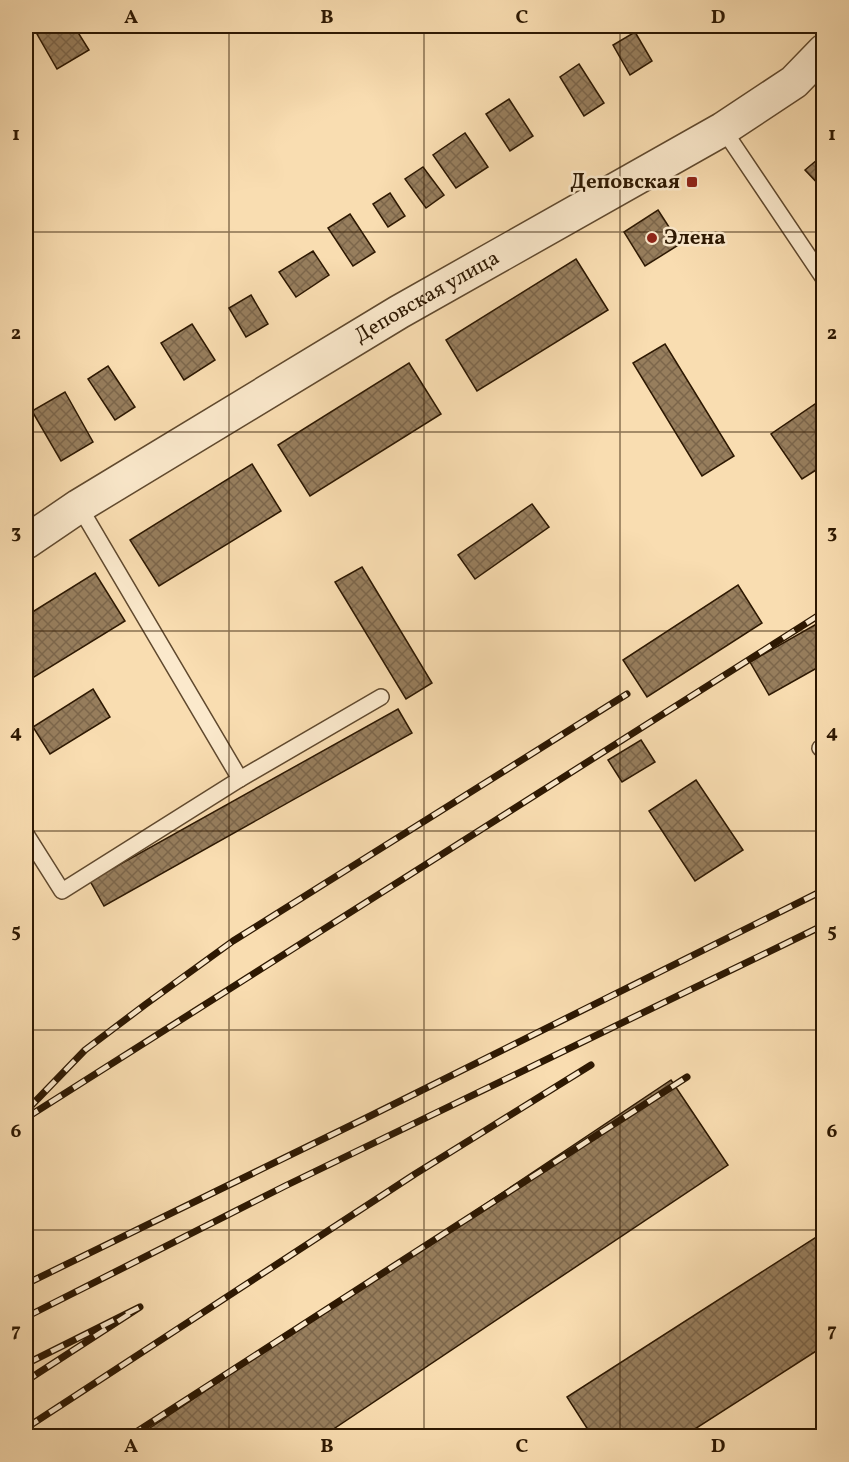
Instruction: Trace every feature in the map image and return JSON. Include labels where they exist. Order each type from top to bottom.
[{"type":"street","name":"Деповская улица","points":[[26,542],[79,506],[399,312],[723,129],[794,82],[824,51]]},
{"type":"lane","points":[[723,129],[824,279]]},
{"type":"lane","points":[[79,506],[240,779]]},
{"type":"lane","points":[[26,834],[63,891],[240,779],[381,697]]},
{"type":"building","points":[[52,26],[74,26],[89,50],[57,69],[37,34]]},
{"type":"building","points":[[635,32],[652,61],[630,75],[613,45]]},
{"type":"building","points":[[579,64],[604,103],[584,116],[560,77]]},
{"type":"building","points":[[509,99],[533,136],[510,151],[486,114]]},
{"type":"building","points":[[465,133],[488,167],[456,188],[433,155]]},
{"type":"building","points":[[824,154],[824,190],[805,170]]},
{"type":"building","points":[[423,167],[444,195],[426,208],[405,179]]},
{"type":"building","points":[[390,193],[405,216],[388,227],[373,204]]},
{"type":"building","name":"Элена","points":[[658,210],[680,244],[645,266],[624,232]]},
{"type":"building","points":[[350,214],[375,252],[353,266],[328,228]]},
{"type":"building","points":[[313,251],[329,275],[296,297],[279,272]]},
{"type":"building","points":[[576,259],[608,310],[477,391],[446,340]]},
{"type":"building","points":[[251,295],[268,324],[246,337],[229,308]]},
{"type":"building","points":[[192,324],[215,360],[184,380],[161,343]]},
{"type":"building","points":[[665,344],[734,456],[702,476],[633,363]]},
{"type":"building","points":[[409,363],[441,414],[310,496],[278,445]]},
{"type":"building","points":[[108,366],[135,407],[115,420],[88,379]]},
{"type":"building","points":[[65,392],[93,442],[61,461],[32,411]]},
{"type":"building","points":[[824,398],[824,465],[802,479],[771,434]]},
{"type":"building","points":[[252,464],[281,511],[159,586],[130,540]]},
{"type":"building","points":[[532,504],[549,527],[475,579],[458,555]]},
{"type":"building","points":[[362,567],[432,683],[406,699],[335,582]]},
{"type":"building","points":[[95,573],[125,621],[26,682],[26,616]]},
{"type":"building","points":[[738,585],[762,623],[647,697],[623,660]]},
{"type":"building","points":[[820,622],[824,628],[824,664],[769,695],[750,662]]},
{"type":"building","points":[[93,689],[110,717],[50,754],[33,727]]},
{"type":"building","points":[[398,709],[412,733],[104,906],[90,881]]},
{"type":"building","points":[[641,740],[655,762],[622,782],[608,760]]},
{"type":"building","points":[[696,780],[743,850],[695,881],[649,811]]},
{"type":"building","points":[[671,1080],[728,1165],[323,1436],[138,1436]]},
{"type":"building","points":[[824,1232],[824,1346],[684,1436],[592,1436],[567,1397]]},
{"type":"railway","points":[[26,1118],[824,612]]},
{"type":"railway","points":[[26,1111],[85,1050],[233,941],[627,694]]},
{"type":"railway","points":[[26,1284],[824,890]]},
{"type":"railway","points":[[26,1317],[285,1186],[824,925]]},
{"type":"railway","points":[[26,1428],[415,1174],[591,1065]]},
{"type":"railway","points":[[130,1436],[687,1077]]},
{"type":"railway","points":[[26,1364],[140,1307],[26,1381]]},
{"type":"place","name":"Деповская","points":[[692,182]]},
{"type":"place","name":"Элена","points":[[652,238]]}]
